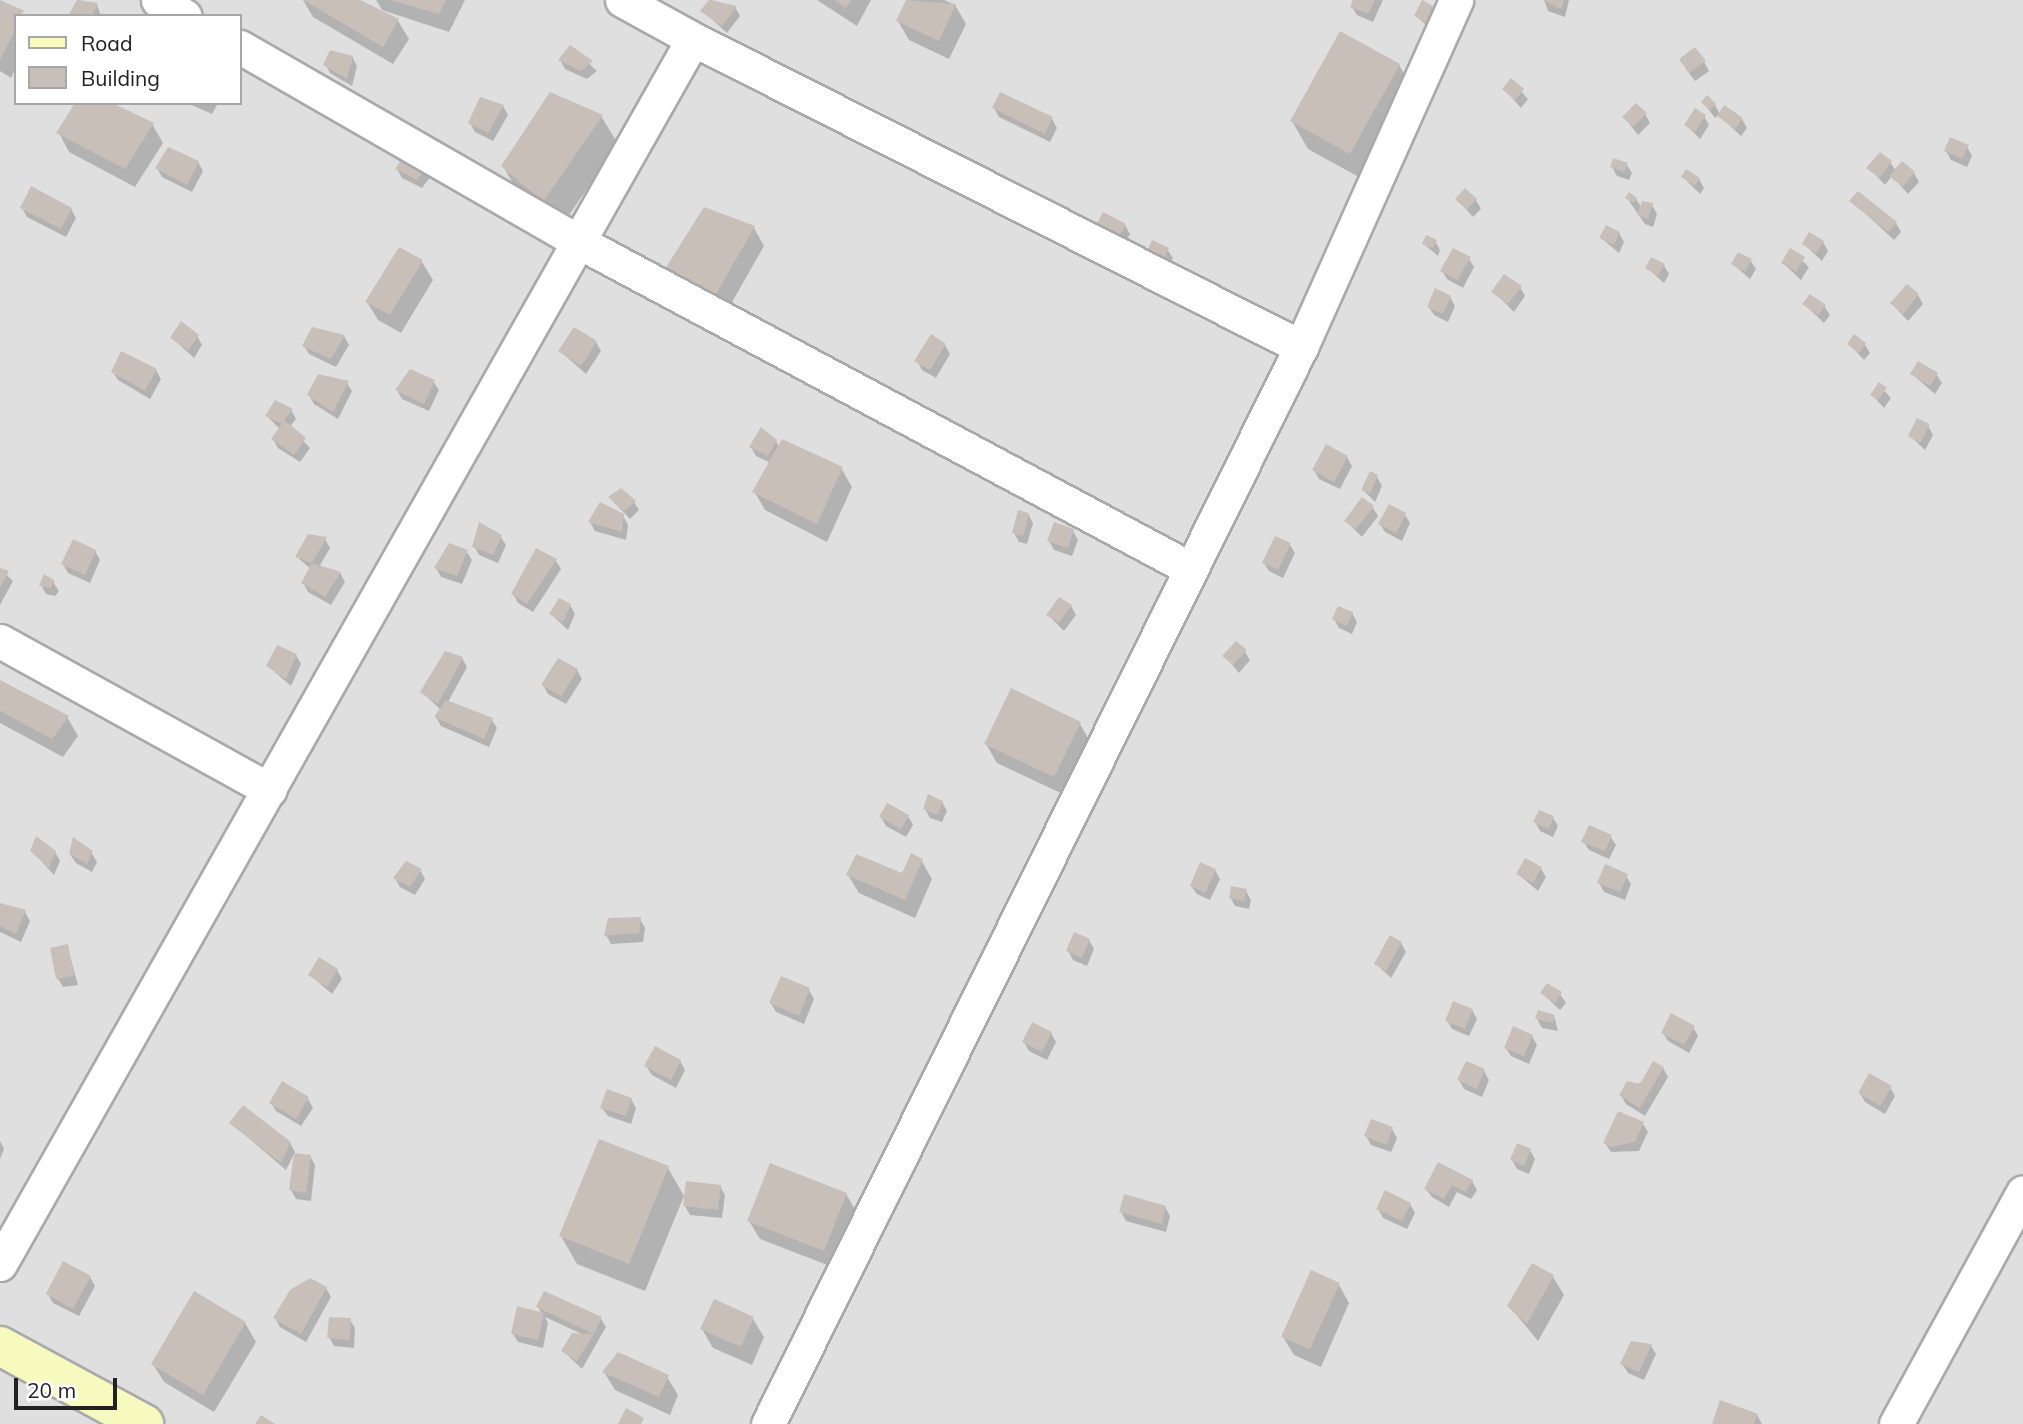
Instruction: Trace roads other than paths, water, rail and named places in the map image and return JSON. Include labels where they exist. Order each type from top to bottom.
[{"type":"street","points":[[158,0],[182,14]]},
{"type":"street","points":[[622,0],[693,39],[1301,347]]},
{"type":"street","points":[[768,1424],[1301,347],[1455,0]]},
{"type":"street","points":[[0,1264],[693,39]]},
{"type":"street","points":[[242,48],[579,242],[1191,569]]},
{"type":"street","points":[[0,641],[270,790]]},
{"type":"street","points":[[1896,1424],[2023,1192]]},
{"type":"street","points":[[0,1346],[144,1424]]}]
